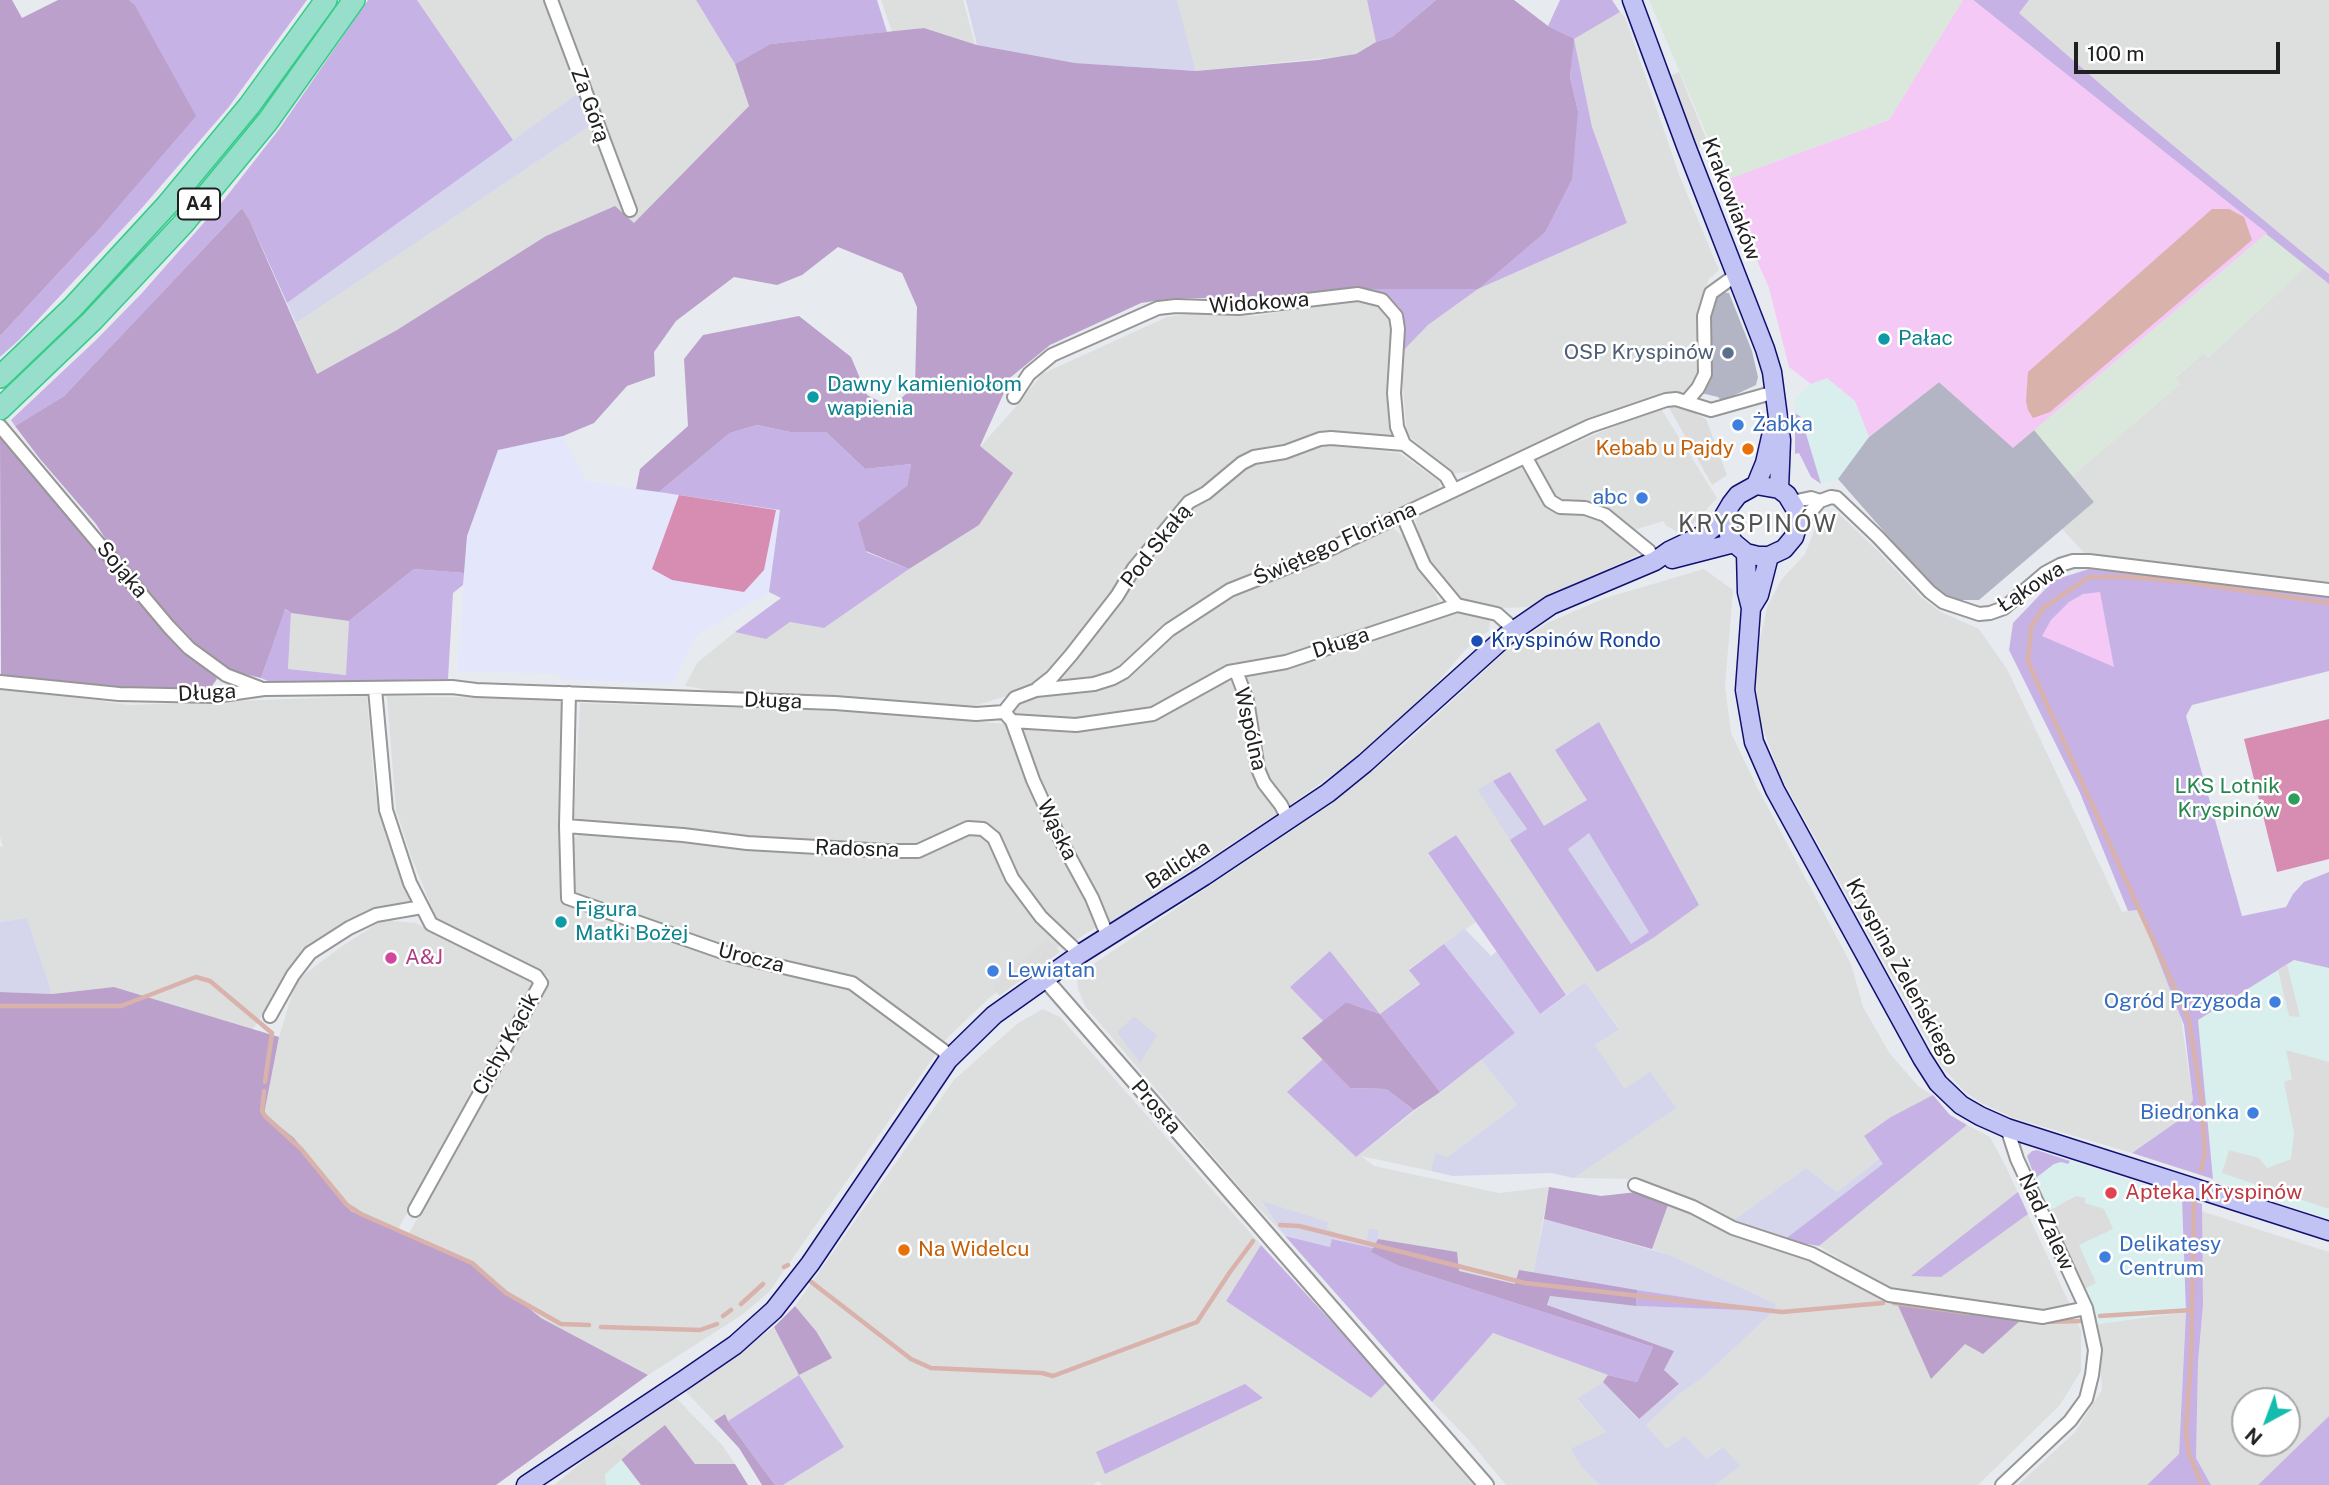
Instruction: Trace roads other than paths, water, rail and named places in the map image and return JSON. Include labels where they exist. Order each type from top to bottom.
[{"type":"highway","name":"A4","points":[[0,377],[73,307],[182,188],[249,106],[326,0]]},
{"type":"highway","name":"A4","points":[[0,409],[82,331],[183,224],[268,121],[354,0]]},
{"type":"main road","name":"Krakowiaków","points":[[1632,0],[1765,349],[1775,392],[1786,495]]},
{"type":"main road","name":"Krakowiaków","points":[[1756,485],[1765,463],[1777,416]]},
{"type":"main road","points":[[1756,485],[1786,495],[1796,510],[1797,527],[1788,546],[1769,556],[1758,556],[1740,548],[1729,535],[1727,513],[1738,495],[1756,485]]},
{"type":"main road","name":"Balicka","points":[[526,1485],[735,1345],[774,1310],[797,1283],[948,1060],[994,1015],[1080,954],[1289,821],[1364,763],[1515,630],[1563,599],[1655,561],[1715,527],[1727,513]]},
{"type":"main road","name":"Balicka","points":[[1655,561],[1740,548]]},
{"type":"main road","name":"Kryspina Żeleńskiego","points":[[1740,548],[1751,607],[1745,690],[1754,742],[1769,778],[1932,1074],[1961,1105],[2007,1128],[2329,1231]]},
{"type":"main road","name":"Kryspina Żeleńskiego","points":[[1751,607],[1759,595],[1769,556]]},
{"type":"street","name":"Za Górą","points":[[551,0],[630,210]]},
{"type":"street","points":[[1686,402],[1705,374],[1704,316],[1711,293],[1736,275]]},
{"type":"street","name":"Widokowa","points":[[1014,397],[1029,374],[1052,355],[1158,308],[1239,308],[1359,294],[1382,300],[1396,316],[1398,329],[1395,408],[1397,427],[1404,444]]},
{"type":"street","name":"Świętego Floriana","points":[[1008,717],[1015,698],[1035,690],[1094,684],[1125,672],[1169,630],[1230,590],[1313,557],[1403,516],[1454,489],[1590,426],[1666,400],[1676,399],[1711,410],[1775,392]]},
{"type":"street","name":"Sojąka","points":[[0,426],[189,648],[226,675],[264,689]]},
{"type":"street","name":"Pod Skałą","points":[[1035,690],[1052,677],[1071,655],[1117,596],[1134,568],[1189,502],[1206,493],[1242,463],[1254,457],[1285,452],[1320,439],[1404,444]]},
{"type":"street","points":[[1404,444],[1446,476],[1454,489]]},
{"type":"street","points":[[1525,458],[1550,501],[1560,507],[1585,508],[1605,515],[1649,551],[1655,561]]},
{"type":"street","name":"Łąkowa","points":[[1786,495],[1819,501],[1837,498],[1930,592],[1943,602],[1979,614],[1990,614],[2004,608],[2045,573],[2073,561],[2329,590]]},
{"type":"street","points":[[1797,527],[1819,501]]},
{"type":"street","points":[[1403,516],[1424,565],[1457,605],[1497,614],[1515,630]]},
{"type":"street","name":"Długa","points":[[0,682],[120,694],[215,696],[264,689],[452,687],[835,704],[976,714],[1076,725],[1153,714],[1199,687],[1236,671],[1286,662],[1457,605]]},
{"type":"street","name":"Wspólna","points":[[1236,671],[1247,700],[1258,769],[1289,821]]},
{"type":"street","points":[[215,696],[226,675]]},
{"type":"street","name":"Cichy Kącik","points":[[375,689],[383,801],[410,883],[431,924],[536,976],[541,983],[415,1210]]},
{"type":"street","name":"Urocza","points":[[569,693],[566,826],[568,898],[731,955],[852,983],[944,1051],[948,1060]]},
{"type":"street","name":"Wąska","points":[[1008,717],[1033,780],[1061,841],[1092,898],[1108,937]]},
{"type":"street","name":"Radosna","points":[[566,826],[683,835],[747,844],[887,851],[918,851],[968,828],[983,829],[994,838],[1012,878],[1041,917],[1080,954]]},
{"type":"street","points":[[270,1016],[293,975],[310,953],[376,915],[422,907]]},
{"type":"street","name":"Prosta","points":[[1045,979],[1486,1485]]},
{"type":"street","name":"Nad Zalew","points":[[2002,1485],[2070,1421],[2086,1399],[2095,1350],[2087,1312],[2017,1159],[2007,1128]]},
{"type":"street","points":[[1634,1185],[1693,1207],[1733,1228],[1812,1254],[1889,1295],[2043,1317],[2087,1312]]},
{"type":"waterway","points":[[2201,1170],[2205,1153],[2202,1103],[2189,1020],[2028,662],[2031,627],[2043,608],[2089,577],[2186,582],[2329,603]]},
{"type":"waterway","points":[[0,1006],[121,1006],[196,977],[210,981],[272,1033],[265,1082]]},
{"type":"waterway","points":[[264,1091],[262,1111],[265,1116],[301,1149],[347,1205],[361,1214],[472,1263],[506,1293],[561,1324],[589,1325]]},
{"type":"waterway","points":[[2194,1200],[2191,1358],[2186,1431],[2189,1454],[2202,1485]]},
{"type":"waterway","points":[[1280,1225],[1299,1226],[1525,1283],[1782,1312],[1883,1303]]},
{"type":"waterway","points":[[810,1281],[911,1359],[931,1368],[1042,1373],[1053,1376],[1197,1322],[1253,1241]]},
{"type":"waterway","points":[[784,1267],[788,1265]]},
{"type":"waterway","points":[[741,1304],[763,1284]]},
{"type":"waterway","points":[[1894,1303],[1969,1313]]},
{"type":"waterway","points":[[723,1316],[731,1310]]},
{"type":"waterway","points":[[2100,1316],[2192,1310]]},
{"type":"waterway","points":[[2040,1322],[2082,1321]]},
{"type":"waterway","points":[[601,1327],[700,1330],[717,1324]]},
{"type":"place","name":"Pałac","points":[[1884,339]]},
{"type":"place","name":"OSP Kryspinów","points":[[1728,353]]},
{"type":"place","name":"Dawny kamieniołom wapienia","points":[[813,397]]},
{"type":"place","name":"Żabka","points":[[1738,425]]},
{"type":"place","name":"Kebab u Pajdy","points":[[1748,449]]},
{"type":"place","name":"abc","points":[[1642,498]]},
{"type":"place","name":"Kryspinów Rondo","points":[[1477,641]]},
{"type":"place","name":"LKS Lotnik Kryspinów","points":[[2294,799]]},
{"type":"place","name":"Figura Matki Bożej","points":[[561,922]]},
{"type":"place","name":"A&J","points":[[391,958]]},
{"type":"place","name":"Lewiatan","points":[[993,971]]},
{"type":"place","name":"Ogród Przygoda","points":[[2275,1002]]},
{"type":"place","name":"Biedronka","points":[[2253,1113]]},
{"type":"place","name":"Apteka Kryspinów","points":[[2111,1193]]},
{"type":"place","name":"Na Widelcu","points":[[904,1250]]},
{"type":"place","name":"Delikatesy Centrum","points":[[2105,1257]]},
{"type":"district","name":"KRYSPINÓW","points":[[1758,525]]}]
